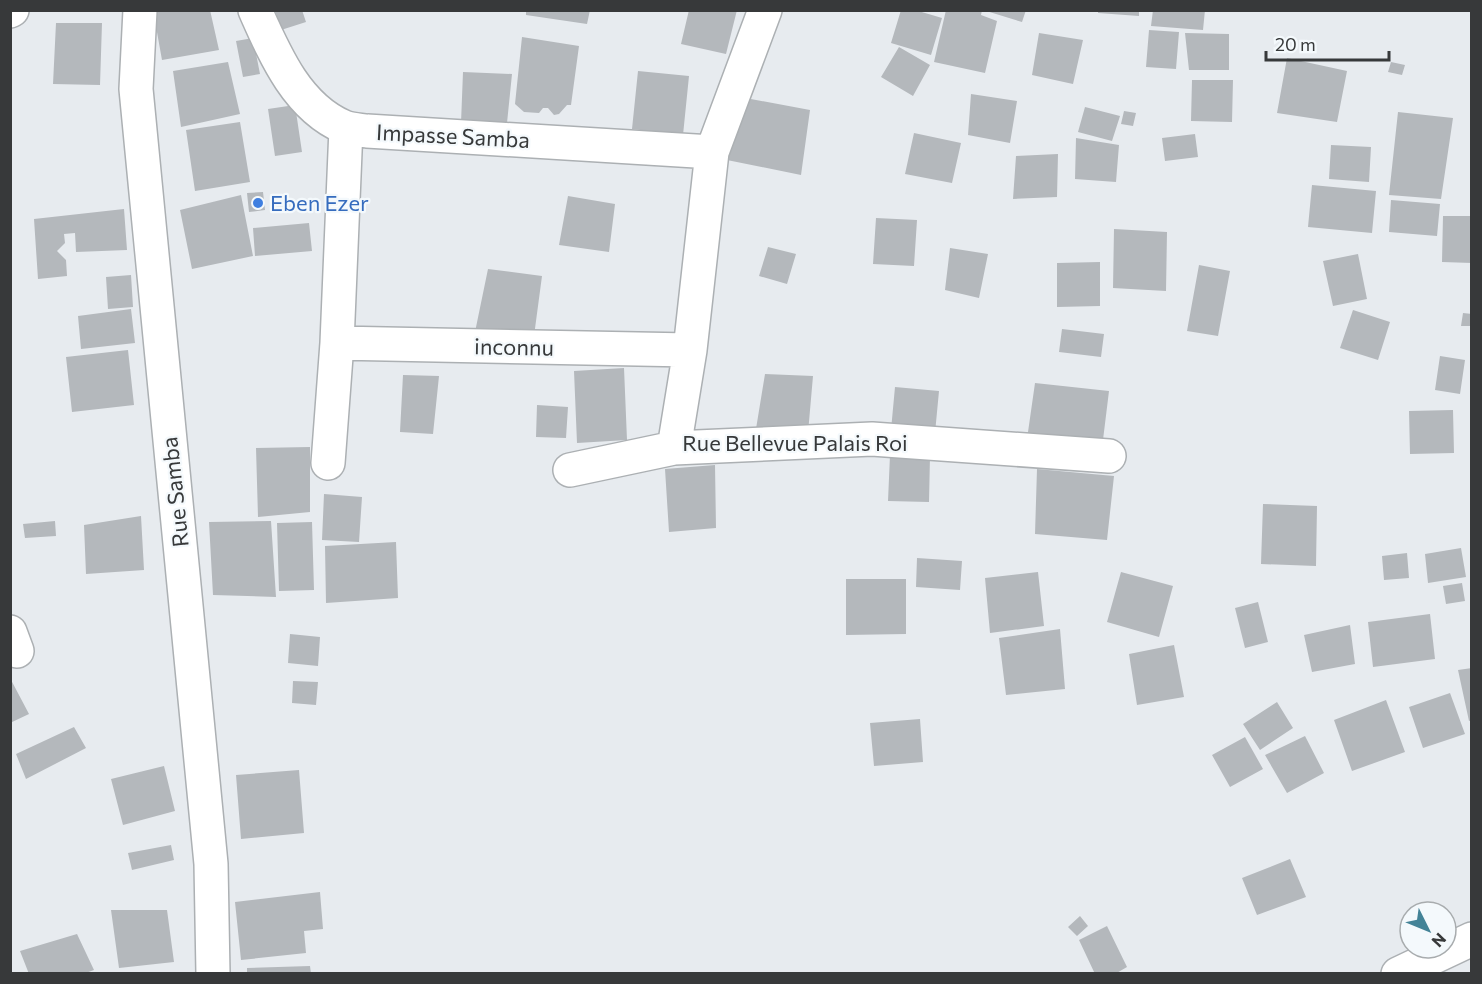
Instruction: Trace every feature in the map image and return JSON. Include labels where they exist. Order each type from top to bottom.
[{"type":"street","name":"Rue Samba","points":[[140,10],[136,89],[211,864],[213,974]]},
{"type":"street","name":"Impasse Samba","points":[[255,10],[290,79],[308,102],[346,128],[712,152]]},
{"type":"street","name":"Rue Bellevue Palais Roi","points":[[765,10],[712,152],[690,350],[674,448],[872,439],[1109,456]]},
{"type":"street","points":[[328,463],[337,343],[346,128]]},
{"type":"street","name":"inconnu","points":[[337,343],[690,350]]},
{"type":"street","points":[[570,470],[674,448]]},
{"type":"street","points":[[1398,974],[1472,939]]},
{"type":"building","points":[[153,10],[210,10],[219,50],[162,60]]},
{"type":"building","points":[[275,10],[302,10],[306,22],[281,30]]},
{"type":"building","points":[[526,10],[590,10],[587,24],[526,15]]},
{"type":"building","points":[[689,10],[737,10],[726,54],[681,44]]},
{"type":"building","points":[[901,10],[915,10],[942,18],[931,55],[891,43]]},
{"type":"building","points":[[946,10],[982,10],[981,15],[997,21],[985,73],[934,62]]},
{"type":"building","points":[[983,10],[1026,10],[1022,22]]},
{"type":"building","points":[[1098,10],[1139,10],[1139,16],[1098,13]]},
{"type":"building","points":[[1153,10],[1205,10],[1203,30],[1151,26]]},
{"type":"building","points":[[56,23],[102,23],[100,85],[53,84]]},
{"type":"building","points":[[1149,30],[1179,32],[1176,69],[1146,67]]},
{"type":"building","points":[[1039,33],[1083,40],[1073,84],[1032,75]]},
{"type":"building","points":[[1185,33],[1229,34],[1229,70],[1189,70]]},
{"type":"building","points":[[522,37],[579,46],[571,105],[567,105],[559,114],[554,115],[548,108],[543,108],[539,113],[524,112],[515,104]]},
{"type":"building","points":[[253,38],[260,74],[243,77],[236,41]]},
{"type":"building","points":[[899,47],[930,65],[913,96],[881,77]]},
{"type":"building","points":[[1287,58],[1347,71],[1337,122],[1277,113]]},
{"type":"building","points":[[228,62],[240,114],[181,127],[173,71]]},
{"type":"building","points":[[1391,62],[1405,65],[1402,75],[1388,72]]},
{"type":"building","points":[[638,71],[689,76],[683,135],[632,129]]},
{"type":"building","points":[[463,72],[512,74],[507,123],[461,123]]},
{"type":"building","points":[[1192,80],[1233,80],[1232,122],[1191,121]]},
{"type":"building","points":[[971,94],[1017,101],[1010,143],[968,135]]},
{"type":"building","points":[[735,96],[810,110],[801,175],[722,159]]},
{"type":"building","points":[[295,105],[302,152],[275,156],[268,109]]},
{"type":"building","points":[[1085,107],[1120,116],[1112,141],[1078,132]]},
{"type":"building","points":[[1124,111],[1136,113],[1133,126],[1121,124]]},
{"type":"building","points":[[1398,112],[1453,118],[1441,199],[1389,195]]},
{"type":"building","points":[[240,122],[250,182],[195,191],[186,130]]},
{"type":"building","points":[[914,133],[961,143],[952,183],[905,174]]},
{"type":"building","points":[[1195,134],[1198,157],[1165,161],[1162,138]]},
{"type":"building","points":[[1076,138],[1119,145],[1116,182],[1075,179]]},
{"type":"building","points":[[1331,145],[1371,147],[1369,182],[1329,179]]},
{"type":"building","points":[[1058,154],[1057,197],[1013,199],[1016,156]]},
{"type":"building","points":[[1312,185],[1376,191],[1372,233],[1308,227]]},
{"type":"building","points":[[263,192],[265,210],[249,212],[247,193]]},
{"type":"building","points":[[241,195],[253,256],[192,269],[180,210]]},
{"type":"building","points":[[568,196],[615,204],[609,252],[559,245]]},
{"type":"building","points":[[1391,200],[1440,204],[1437,236],[1389,232]]},
{"type":"building","points":[[124,209],[127,250],[76,252],[75,233],[64,234],[65,243],[57,251],[66,260],[67,276],[38,279],[34,219]]},
{"type":"building","points":[[1443,216],[1472,216],[1472,263],[1442,262]]},
{"type":"building","points":[[876,218],[917,220],[914,266],[873,264]]},
{"type":"building","points":[[309,223],[312,251],[255,256],[253,228]]},
{"type":"building","points":[[1114,229],[1167,232],[1166,291],[1113,288]]},
{"type":"building","points":[[768,247],[796,254],[787,284],[759,276]]},
{"type":"building","points":[[950,248],[988,254],[979,298],[945,290]]},
{"type":"building","points":[[1358,254],[1367,299],[1333,306],[1323,261]]},
{"type":"building","points":[[1100,262],[1100,306],[1057,307],[1057,263]]},
{"type":"building","points":[[1199,265],[1230,271],[1218,336],[1187,331]]},
{"type":"building","points":[[488,269],[542,276],[534,336],[475,332]]},
{"type":"building","points":[[131,275],[133,307],[108,309],[106,277]]},
{"type":"building","points":[[131,309],[135,343],[81,349],[78,316]]},
{"type":"building","points":[[1353,310],[1390,322],[1378,360],[1340,348]]},
{"type":"building","points":[[1463,313],[1472,314],[1472,326],[1461,326]]},
{"type":"building","points":[[1062,329],[1104,334],[1101,357],[1059,352]]},
{"type":"building","points":[[128,350],[134,405],[72,412],[66,357]]},
{"type":"building","points":[[1440,356],[1465,360],[1460,394],[1435,390]]},
{"type":"building","points":[[624,368],[627,440],[577,443],[574,371]]},
{"type":"building","points":[[765,374],[813,376],[808,433],[755,435]]},
{"type":"building","points":[[403,375],[439,376],[433,434],[400,432]]},
{"type":"building","points":[[1035,383],[1109,391],[1102,448],[1027,439]]},
{"type":"building","points":[[895,387],[939,391],[935,433],[891,430]]},
{"type":"building","points":[[537,405],[568,407],[566,438],[536,437]]},
{"type":"building","points":[[1453,410],[1454,453],[1410,454],[1409,411]]},
{"type":"building","points":[[310,447],[310,512],[258,517],[256,448]]},
{"type":"building","points":[[890,455],[930,456],[929,502],[888,501]]},
{"type":"building","points":[[715,465],[716,528],[669,532],[665,469]]},
{"type":"building","points":[[1037,469],[1114,476],[1107,540],[1035,534]]},
{"type":"building","points":[[324,494],[362,497],[359,542],[322,540]]},
{"type":"building","points":[[1263,504],[1317,506],[1316,566],[1261,564]]},
{"type":"building","points":[[141,516],[144,570],[86,574],[84,525]]},
{"type":"building","points":[[55,521],[56,536],[25,538],[23,524]]},
{"type":"building","points":[[271,521],[276,597],[213,595],[209,522]]},
{"type":"building","points":[[312,522],[314,590],[279,591],[277,523]]},
{"type":"building","points":[[396,542],[398,598],[326,603],[325,546]]},
{"type":"building","points":[[1461,548],[1466,577],[1428,583],[1425,554]]},
{"type":"building","points":[[1407,553],[1409,578],[1384,580],[1382,556]]},
{"type":"building","points":[[917,558],[962,561],[960,590],[916,587]]},
{"type":"building","points":[[1038,572],[1044,626],[990,633],[985,578]]},
{"type":"building","points":[[1121,572],[1173,586],[1159,637],[1107,622]]},
{"type":"building","points":[[846,579],[906,579],[906,634],[846,635]]},
{"type":"building","points":[[1462,583],[1465,601],[1446,604],[1443,586]]},
{"type":"building","points":[[1258,602],[1268,642],[1245,648],[1235,608]]},
{"type":"building","points":[[1430,614],[1435,659],[1373,667],[1368,622]]},
{"type":"building","points":[[1350,625],[1355,664],[1312,672],[1304,635]]},
{"type":"building","points":[[1060,629],[1065,689],[1006,695],[999,638]]},
{"type":"building","points":[[290,634],[320,637],[318,666],[288,663]]},
{"type":"building","points":[[1174,645],[1184,697],[1137,705],[1129,654]]},
{"type":"building","points":[[1472,668],[1472,720],[1469,721],[1458,670]]},
{"type":"building","points":[[10,678],[29,714],[10,723]]},
{"type":"building","points":[[293,681],[318,682],[316,705],[292,703]]},
{"type":"building","points":[[1450,693],[1465,734],[1423,748],[1409,707]]},
{"type":"building","points":[[1386,700],[1405,752],[1352,771],[1334,720]]},
{"type":"building","points":[[1277,702],[1293,728],[1260,750],[1243,724]]},
{"type":"building","points":[[920,719],[923,762],[874,766],[870,723]]},
{"type":"building","points":[[74,727],[86,748],[26,779],[16,754]]},
{"type":"building","points":[[1305,736],[1324,773],[1287,793],[1265,755]]},
{"type":"building","points":[[1245,737],[1263,769],[1230,787],[1212,755]]},
{"type":"building","points":[[164,766],[175,811],[123,825],[111,779]]},
{"type":"building","points":[[299,770],[304,833],[241,839],[236,775]]},
{"type":"building","points":[[171,845],[174,860],[132,870],[128,853]]},
{"type":"building","points":[[1290,859],[1306,897],[1257,915],[1242,878]]},
{"type":"building","points":[[320,892],[323,929],[304,931],[306,953],[241,960],[235,902]]},
{"type":"building","points":[[111,910],[167,910],[174,962],[119,968]]},
{"type":"building","points":[[1080,916],[1088,926],[1077,936],[1068,927]]},
{"type":"building","points":[[1107,926],[1127,967],[1115,974],[1095,974],[1079,940]]},
{"type":"building","points":[[77,934],[94,970],[83,974],[29,974],[20,951]]},
{"type":"building","points":[[310,966],[311,974],[247,974],[247,968]]},
{"type":"place","name":"Eben Ezer","points":[[258,203]]}]
